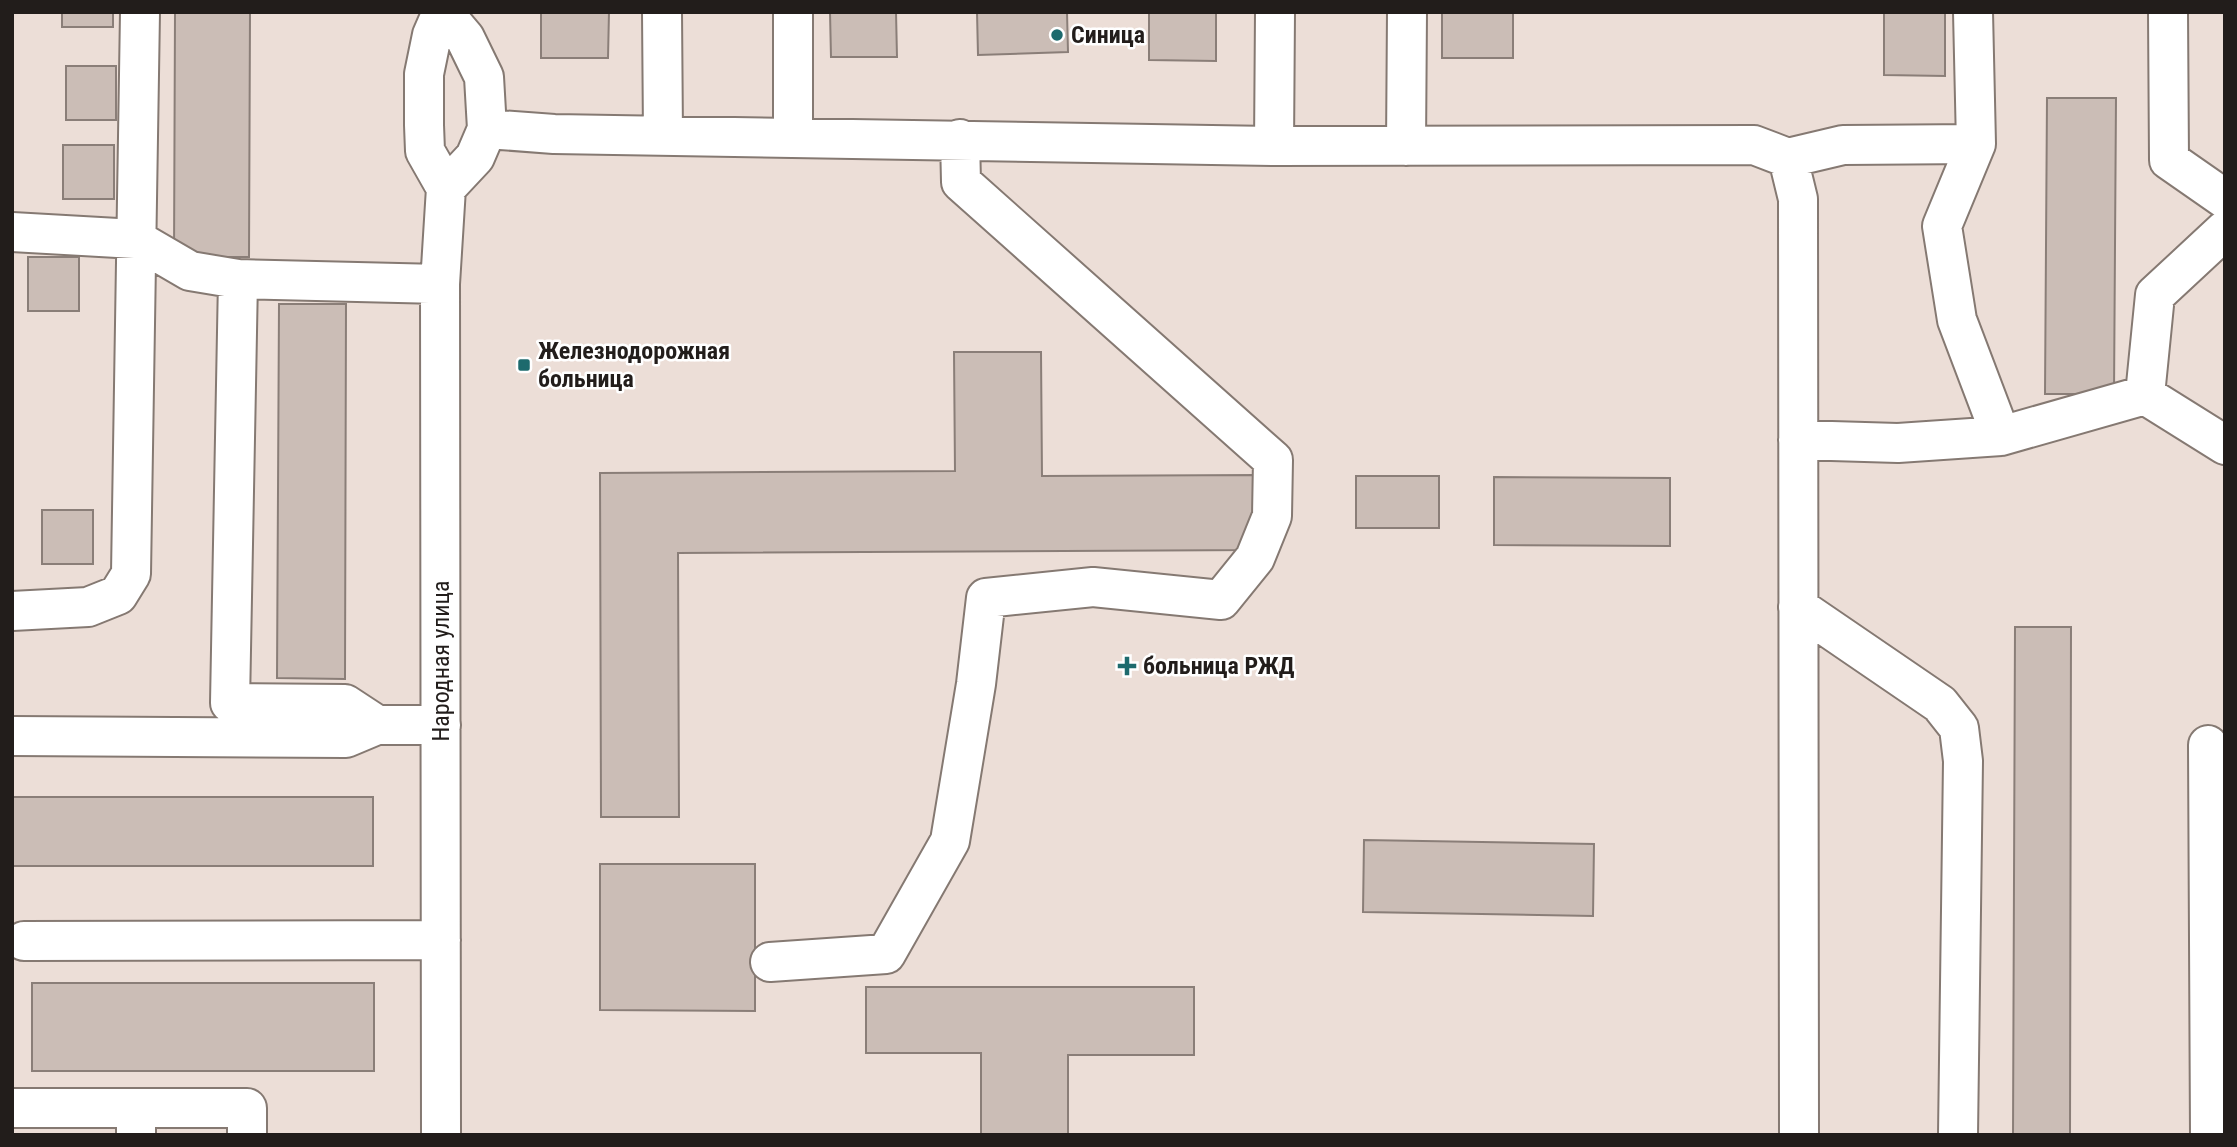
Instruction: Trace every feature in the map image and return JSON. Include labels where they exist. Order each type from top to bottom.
[{"type":"street","points":[[12,611],[88,607],[118,595],[131,574],[140,12]]},
{"type":"street","points":[[442,12],[466,38],[484,77],[487,129],[475,157],[446,188],[425,151],[424,125],[424,74],[432,35],[442,12]]},
{"type":"street","points":[[662,12],[663,135]]},
{"type":"street","points":[[793,12],[793,136]]},
{"type":"street","points":[[1274,146],[1275,12]]},
{"type":"street","points":[[1406,146],[1407,12]]},
{"type":"street","points":[[1973,12],[1976,144],[1942,226],[1957,320],[2001,436]]},
{"type":"street","points":[[2168,12],[2169,160],[2225,199]]},
{"type":"street","points":[[487,129],[554,134],[1274,146],[1754,145],[1788,158],[1843,145],[1976,144]]},
{"type":"street","points":[[770,962],[886,954],[950,841],[976,684],[986,598],[1093,587],[1221,600],[1255,558],[1272,516],[1273,460],[961,182],[960,139]]},
{"type":"street","points":[[1788,158],[1798,199],[1799,1135]]},
{"type":"street","name":"Народная улица","points":[[441,1135],[440,284],[446,188]]},
{"type":"street","points":[[2145,395],[2155,295],[2225,230]]},
{"type":"street","points":[[12,232],[135,239],[190,271],[238,279],[440,284]]},
{"type":"street","points":[[238,279],[230,703],[345,704],[377,724]]},
{"type":"street","points":[[1798,440],[1898,443],[2001,436],[2145,395],[2225,445]]},
{"type":"street","points":[[1798,607],[1940,704],[1959,728],[1963,761],[1958,1135]]},
{"type":"street","points":[[12,736],[346,738],[377,724],[441,725]]},
{"type":"street","points":[[2208,745],[2210,1135]]},
{"type":"street","points":[[24,941],[441,940]]},
{"type":"street","points":[[12,1108],[136,1121],[247,1108],[247,1135]]},
{"type":"building","points":[[62,12],[113,12],[113,27],[62,27]]},
{"type":"building","points":[[175,12],[250,12],[249,257],[174,257]]},
{"type":"building","points":[[541,12],[609,12],[608,58],[541,58]]},
{"type":"building","points":[[830,12],[896,12],[897,57],[831,57]]},
{"type":"building","points":[[977,12],[1067,12],[1068,52],[978,55]]},
{"type":"building","points":[[1149,12],[1216,12],[1216,61],[1149,60]]},
{"type":"building","points":[[1442,12],[1513,12],[1513,58],[1442,58]]},
{"type":"building","points":[[1884,12],[1945,12],[1945,76],[1884,75]]},
{"type":"building","points":[[66,66],[116,66],[116,120],[66,120]]},
{"type":"building","points":[[2047,98],[2116,98],[2114,394],[2045,394]]},
{"type":"building","points":[[63,145],[114,145],[114,199],[63,199]]},
{"type":"building","points":[[28,257],[79,257],[79,311],[28,311]]},
{"type":"building","points":[[279,304],[346,304],[345,679],[277,678]]},
{"type":"building","points":[[954,352],[1041,352],[1042,476],[1256,475],[1256,550],[678,553],[679,817],[601,817],[600,473],[955,471]]},
{"type":"building","points":[[1356,476],[1439,476],[1439,528],[1356,528]]},
{"type":"building","points":[[1494,477],[1670,478],[1670,546],[1494,545]]},
{"type":"building","points":[[42,510],[93,510],[93,564],[42,564]]},
{"type":"building","points":[[2015,627],[2071,627],[2070,1135],[2013,1135]]},
{"type":"building","points":[[12,797],[373,797],[373,866],[12,866]]},
{"type":"building","points":[[1364,840],[1594,844],[1593,916],[1363,912]]},
{"type":"building","points":[[600,864],[755,864],[755,1011],[600,1010]]},
{"type":"building","points":[[32,983],[374,983],[374,1071],[32,1071]]},
{"type":"building","points":[[866,987],[1194,987],[1194,1055],[1068,1055],[1068,1135],[981,1135],[981,1053],[866,1053]]},
{"type":"place","name":"Синица","points":[[1057,35]]},
{"type":"place","name":"Железнодорожная больница","points":[[524,365]]},
{"type":"place","name":"больница РЖД","points":[[1127,666]]}]
